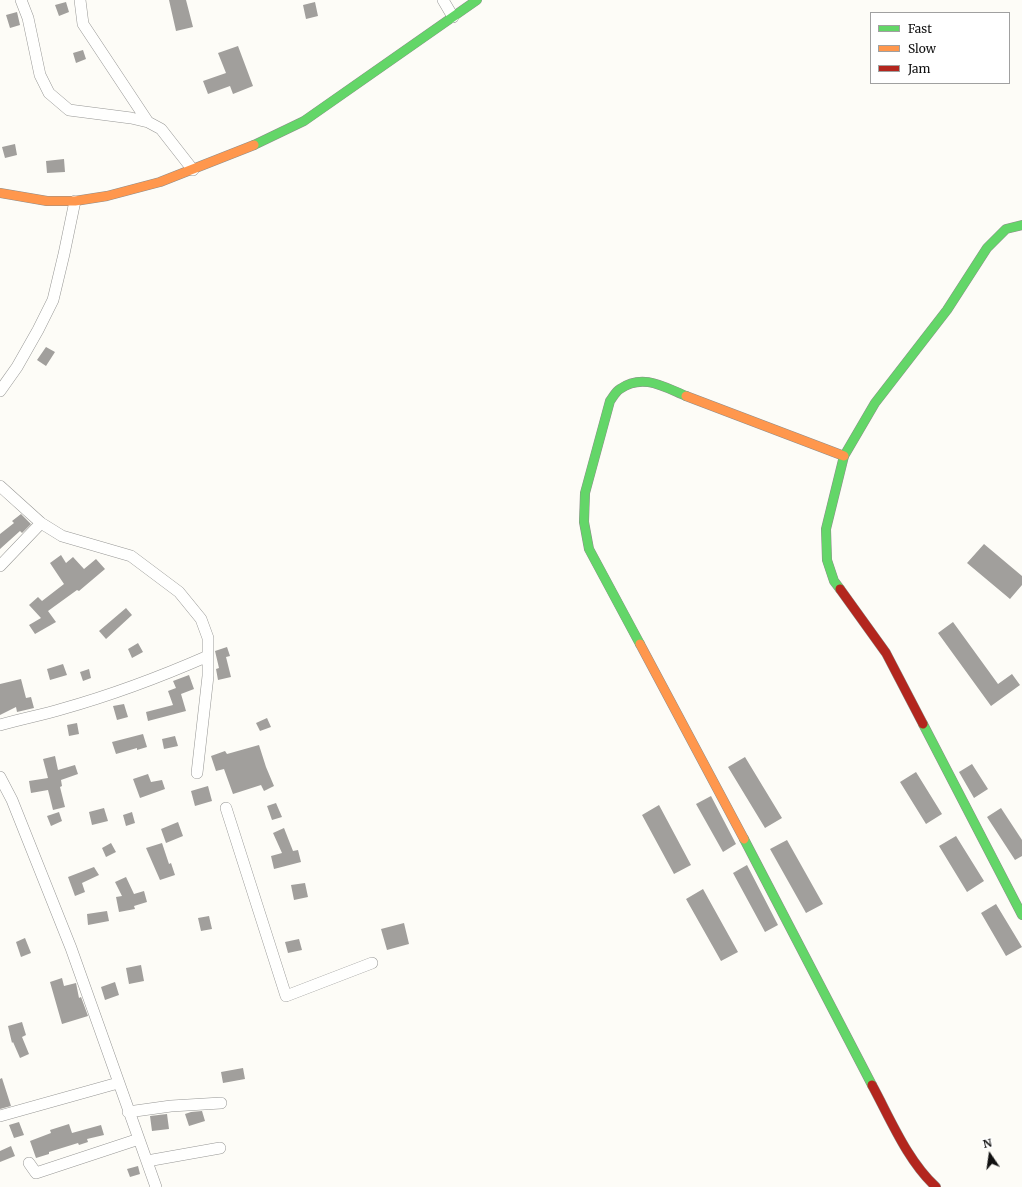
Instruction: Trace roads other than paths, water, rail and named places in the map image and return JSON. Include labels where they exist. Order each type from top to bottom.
[{"type":"street","points":[[21,0],[28,18],[40,75],[49,93],[69,110],[131,118],[148,122],[161,129],[193,170]]},
{"type":"street","points":[[80,0],[83,24],[148,122]]},
{"type":"street","points":[[443,0],[453,17]]},
{"type":"street","points":[[0,193],[47,201],[75,201],[108,196],[160,182],[249,148],[304,121],[477,0]]},
{"type":"street","points":[[0,390],[17,367],[53,300],[75,201]]},
{"type":"street","points":[[1022,226],[1006,229],[987,248],[947,310],[875,403],[844,456],[826,529],[827,560],[834,581],[886,653],[1022,915]]},
{"type":"street","points":[[844,456],[652,382],[637,381],[619,390],[610,401],[585,493],[584,522],[589,549],[709,772],[905,1148],[925,1177],[936,1187]]},
{"type":"street","points":[[0,486],[41,523],[62,536],[131,556],[180,592],[201,619],[208,638],[208,676],[197,774]]},
{"type":"street","points":[[0,566],[41,523]]},
{"type":"street","points":[[0,725],[61,710],[95,699],[163,675],[208,656]]},
{"type":"street","points":[[0,777],[12,800],[71,948],[128,1112],[156,1187]]},
{"type":"street","points":[[226,808],[286,996],[372,963]]},
{"type":"street","points":[[0,1116],[118,1083]]},
{"type":"street","points":[[128,1112],[171,1106],[221,1103]]},
{"type":"street","points":[[29,1164],[36,1173],[139,1139]]},
{"type":"street","points":[[147,1161],[220,1148]]}]
